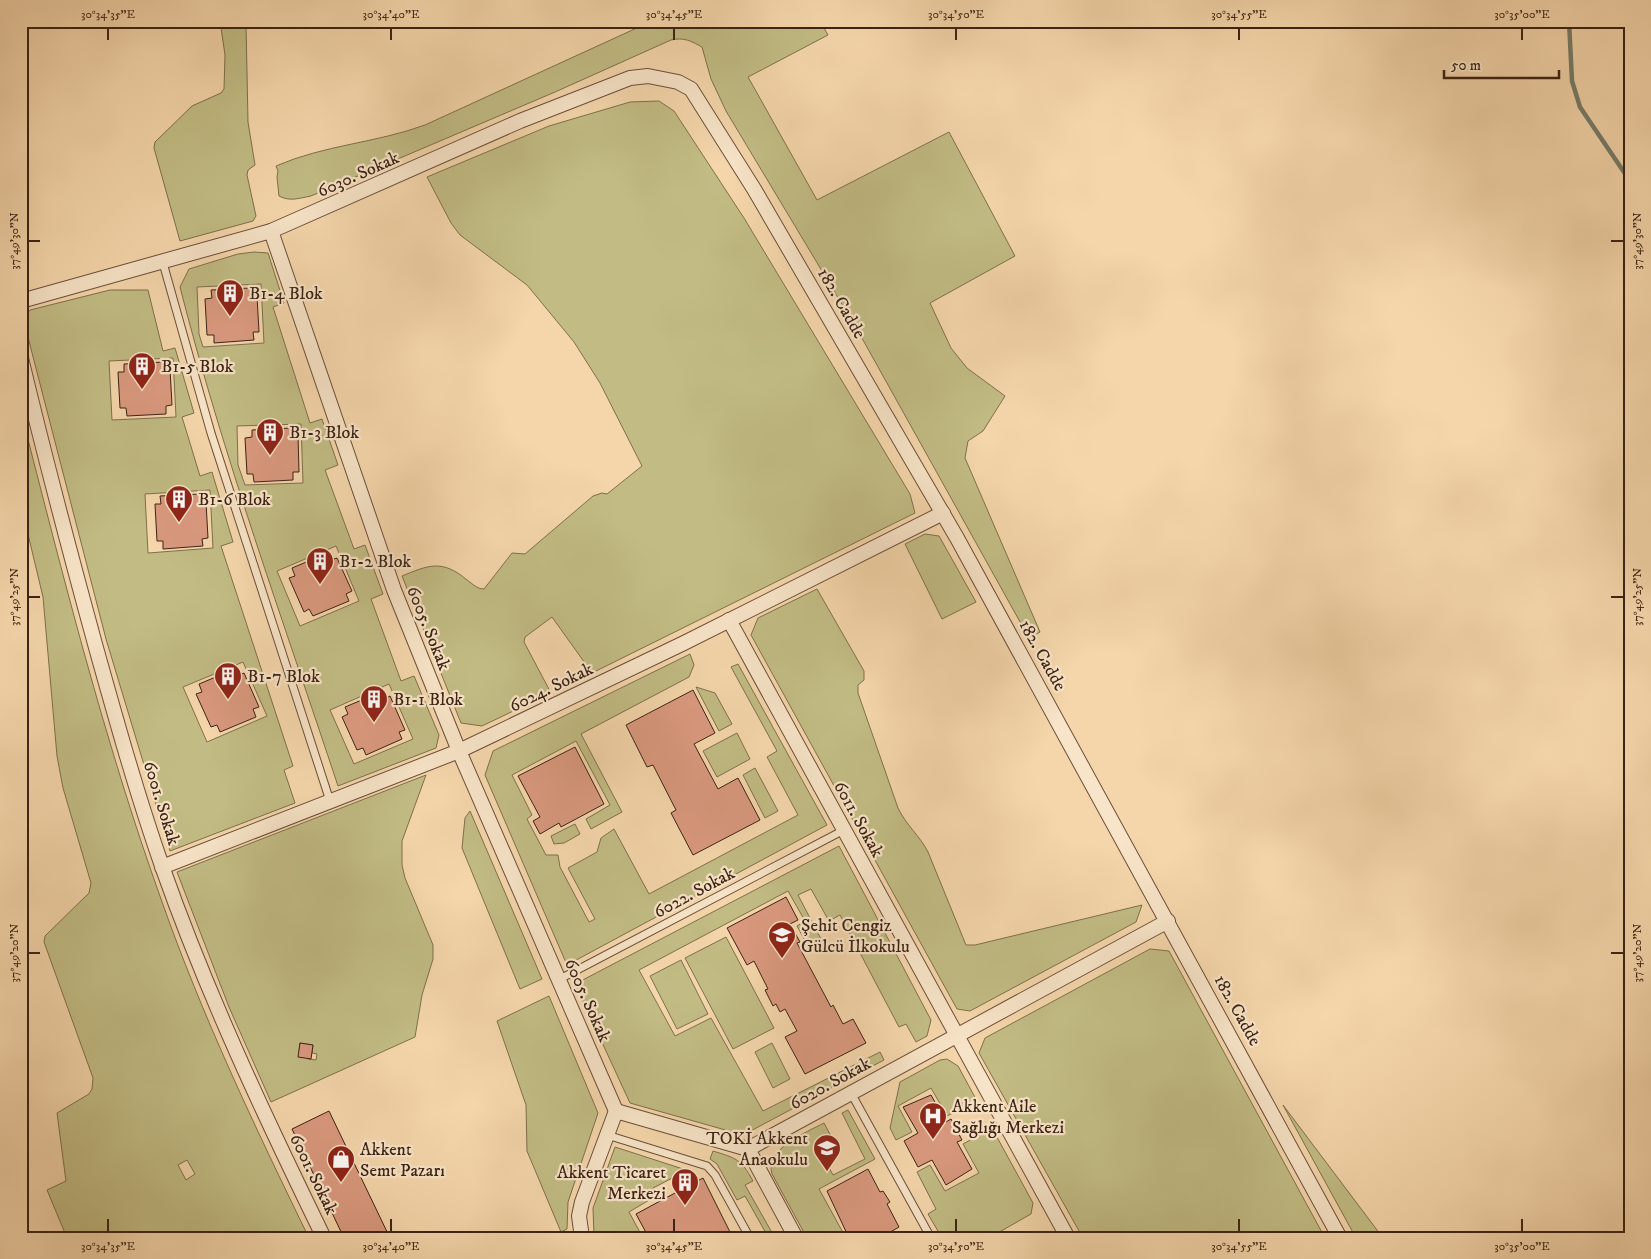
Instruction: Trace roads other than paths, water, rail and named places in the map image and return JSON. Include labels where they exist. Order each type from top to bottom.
[{"type":"street","name":"6030. Sokak","points":[[21,301],[163,263],[271,231],[511,125],[630,78],[648,76],[678,82],[691,89],[698,98]]},
{"type":"street","name":"182. Cadde","points":[[698,98],[754,189],[943,513],[1340,1238]]},
{"type":"street","name":"6005. Sokak","points":[[271,231],[370,525],[422,662],[616,1111]]},
{"type":"street","name":"6001. Sokak","points":[[21,358],[48,469],[110,699],[162,867],[196,958],[238,1056],[324,1238]]},
{"type":"street","name":"6024. Sokak","points":[[162,867],[459,750],[729,620],[943,513]]},
{"type":"street","name":"6011. Sokak","points":[[729,620],[1068,1238]]},
{"type":"street","name":"6020. Sokak","points":[[748,1149],[1168,921]]},
{"type":"street","points":[[582,1238],[580,1209],[616,1111],[748,1149],[796,1238]]},
{"type":"lane","points":[[163,263],[211,433],[330,801]]},
{"type":"lane","name":"6022. Sokak","points":[[558,980],[844,830]]},
{"type":"lane","points":[[851,1093],[931,1238]]},
{"type":"lane","points":[[607,1135],[700,1164],[711,1170],[750,1238]]},
{"type":"waterway","points":[[1569,21],[1572,81],[1580,107],[1630,181]]},
{"type":"place","name":"B1-4 Blok","points":[[230,317]]},
{"type":"place","name":"B1-5 Blok","points":[[142,390]]},
{"type":"place","name":"B1-3 Blok","points":[[270,456]]},
{"type":"place","name":"B1-6 Blok","points":[[179,523]]},
{"type":"place","name":"B1-2 Blok","points":[[320,585]]},
{"type":"place","name":"B1-7 Blok","points":[[228,700]]},
{"type":"place","name":"B1-1 Blok","points":[[374,723]]},
{"type":"place","name":"Şehit Cengiz Gülcü İlkokulu","points":[[782,959]]},
{"type":"place","name":"Akkent Aile Sağlığı Merkezi","points":[[933,1140]]},
{"type":"place","name":"TOKİ Akkent Anaokulu","points":[[827,1172]]},
{"type":"place","name":"Akkent Semt Pazarı","points":[[341,1183]]},
{"type":"place","name":"Akkent Ticaret Merkezi","points":[[685,1206]]}]
